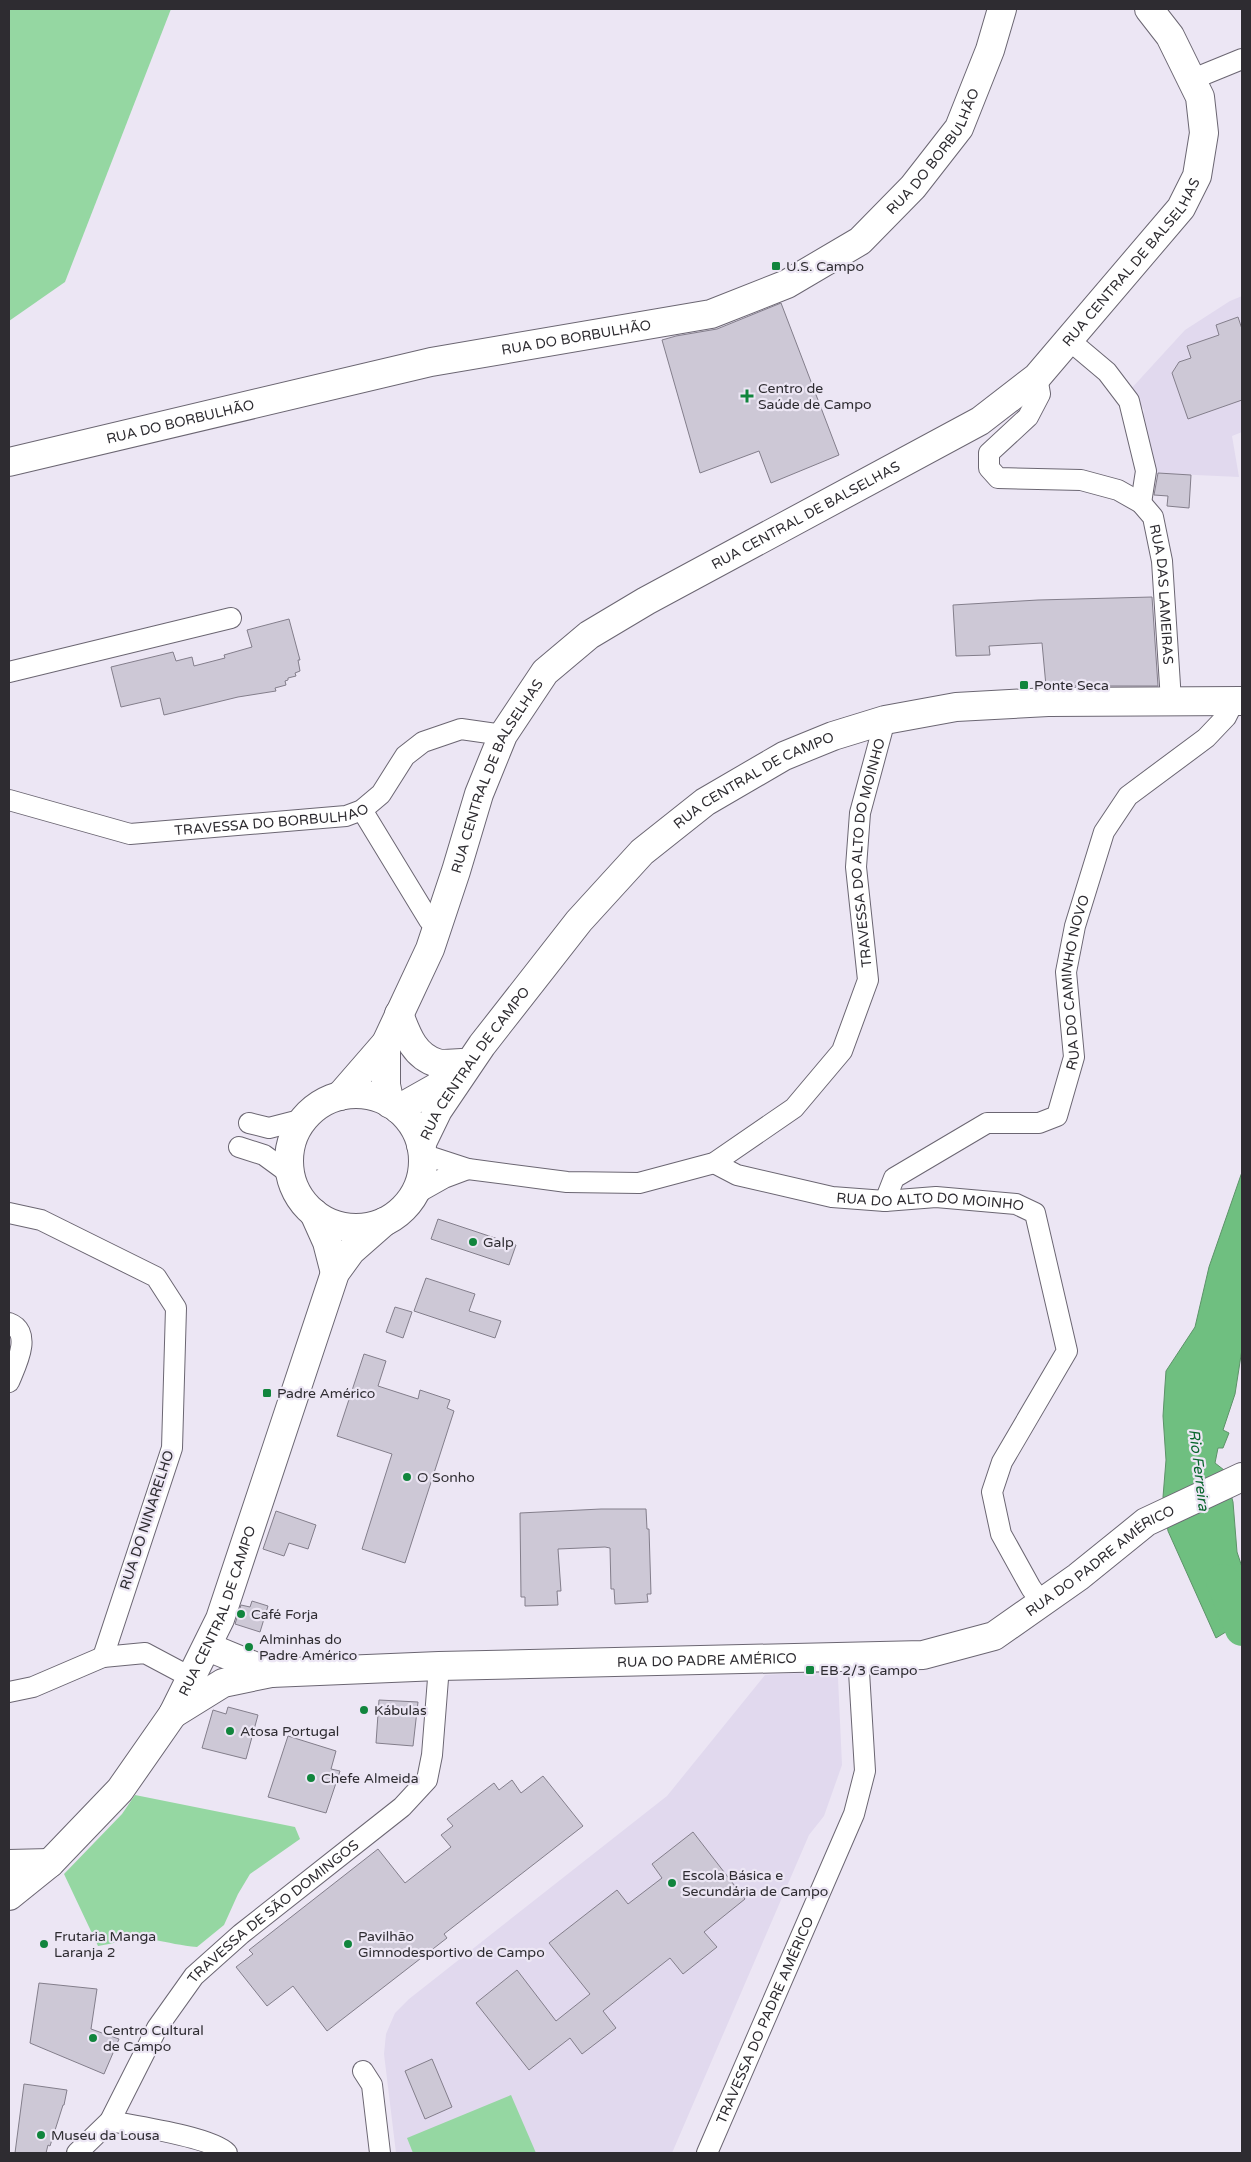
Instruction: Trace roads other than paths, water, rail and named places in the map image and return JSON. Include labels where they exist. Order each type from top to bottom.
[{"type":"main road","name":"RUA DO BORBULHÃO","points":[[9,462],[431,362],[711,314],[787,284],[860,241],[913,187],[948,143],[959,128],[990,50],[1002,9]]},
{"type":"main road","name":"RUA CENTRAL DE BALSELHAS","points":[[340,1096],[386,1043],[430,949],[479,794],[503,736],[545,672],[589,635],[646,601],[980,421],[1037,377],[1181,208],[1197,176],[1204,133],[1200,97],[1193,79],[1170,36],[1149,9]]},
{"type":"main road","name":"RUA CENTRAL DE CAMPO","points":[[422,1150],[438,1110],[482,1045],[579,920],[642,852],[704,802],[760,769],[784,756],[833,736],[885,720],[956,707],[1048,702],[1238,701]]},
{"type":"main road","points":[[399,1014],[408,1039],[420,1054],[438,1063],[461,1063]]},
{"type":"main road","name":"RUA CENTRAL DE BALSELHAS","points":[[386,1043],[386,1085],[394,1106]]},
{"type":"main road","name":"RUA CENTRAL DE CAMPO","points":[[394,1106],[437,1087],[482,1045]]},
{"type":"main road","points":[[366,1095],[394,1106],[408,1119],[422,1150],[422,1169],[419,1183],[412,1196],[400,1211],[384,1222],[366,1227],[348,1227],[330,1223],[314,1213],[299,1196],[290,1174],[290,1150],[304,1119],[314,1109],[340,1096],[366,1095]]},
{"type":"main road","points":[[314,1213],[327,1242],[335,1272]]},
{"type":"main road","name":"RUA CENTRAL DE CAMPO","points":[[9,1896],[50,1863],[120,1790],[173,1714],[220,1619],[335,1272],[352,1251],[384,1222]]},
{"type":"main road","name":"RUA DO PADRE AMÉRICO","points":[[173,1714],[223,1683],[271,1673],[439,1666],[923,1655],[994,1636],[1078,1577],[1146,1522],[1242,1477]]},
{"type":"main road","points":[[199,1663],[223,1683]]},
{"type":"main road","name":"RUA DO PADRE AMÉRICO","points":[[199,1663],[271,1673]]},
{"type":"main road","points":[[9,1864],[50,1863]]},
{"type":"street","points":[[1193,79],[1242,59]]},
{"type":"street","points":[[1037,377],[1040,394],[1028,417],[989,453],[989,468],[998,478],[1081,480],[1118,490],[1141,503],[1146,471],[1130,401],[1107,372],[1069,340]]},
{"type":"street","name":"RUA DAS LAMEIRAS","points":[[1141,503],[1153,517],[1162,561],[1170,701]]},
{"type":"street","points":[[9,672],[231,618]]},
{"type":"street","name":"RUA DO CAMINHO NOVO","points":[[884,1201],[894,1178],[987,1123],[1039,1123],[1057,1116],[1074,1057],[1066,972],[1075,926],[1104,832],[1128,796],[1206,738],[1238,701]]},
{"type":"street","name":"TRAVESSA DO ALTO DO MOINHO","points":[[714,1163],[794,1108],[842,1051],[868,980],[856,867],[860,813],[885,720]]},
{"type":"street","name":"TRAVESSA DO BORBULHAO","points":[[9,800],[130,834],[346,816],[362,810],[381,794],[405,756],[423,742],[460,729],[503,736]]},
{"type":"street","points":[[362,810],[429,920],[437,928]]},
{"type":"street","points":[[249,1123],[269,1128],[304,1119]]},
{"type":"street","points":[[239,1147],[264,1155],[290,1174]]},
{"type":"street","points":[[422,1150],[468,1169],[567,1182],[639,1183],[714,1163]]},
{"type":"street","name":"RUA DO ALTO DO MOINHO","points":[[714,1163],[737,1175],[832,1197],[884,1201],[936,1197],[1016,1204],[1035,1213],[1067,1351],[1002,1462],[992,1492],[1001,1534],[1031,1588],[1042,1603]]},
{"type":"street","points":[[412,1196],[444,1178],[468,1169]]},
{"type":"street","name":"RUA DO NINARELHO","points":[[9,1213],[41,1220],[156,1277],[176,1308],[172,1448],[103,1657]]},
{"type":"street","points":[[9,1323],[13,1324],[20,1335],[22,1347],[9,1382]]},
{"type":"street","points":[[9,1692],[33,1687],[103,1657],[145,1652],[199,1663]]},
{"type":"street","name":"TRAVESSA DO PADRE AMÉRICO","points":[[707,2153],[854,1814],[865,1771],[858,1655]]},
{"type":"street","name":"TRAVESSA DE SÃO DOMINGOS","points":[[77,2153],[110,2121],[157,2028],[194,1976],[241,1934],[402,1807],[427,1780],[432,1755],[439,1666]]},
{"type":"street","points":[[363,2070],[372,2085],[380,2153]]},
{"type":"street","points":[[110,2121],[195,2139],[222,2148],[227,2153]]},
{"type":"water","points":[[1242,1172],[1242,1349],[1235,1394],[1223,1430],[1229,1433],[1223,1448],[1218,1448],[1215,1463],[1224,1470],[1233,1502],[1237,1552],[1242,1567],[1242,1622],[1216,1638],[1168,1531],[1163,1497],[1166,1460],[1163,1416],[1166,1371],[1195,1327],[1209,1267]]},
{"type":"waterway","name":"Rio Ferreira","points":[[1223,1581],[1242,1629]]},
{"type":"place","name":"U.S. Campo","points":[[776,266]]},
{"type":"place","name":"Centro de Saúde de Campo","points":[[747,396]]},
{"type":"place","name":"Ponte Seca","points":[[1024,685]]},
{"type":"place","name":"Galp","points":[[473,1242]]},
{"type":"place","name":"Padre Américo","points":[[267,1393]]},
{"type":"place","name":"O Sonho","points":[[407,1477]]},
{"type":"place","name":"Café Forja","points":[[241,1614]]},
{"type":"place","name":"Alminhas do Padre Américo","points":[[249,1647]]},
{"type":"place","name":"EB 2/3 Campo","points":[[810,1670]]},
{"type":"place","name":"Kábulas","points":[[364,1710]]},
{"type":"place","name":"Atosa Portugal","points":[[230,1731]]},
{"type":"place","name":"Chefe Almeida","points":[[311,1778]]},
{"type":"place","name":"Escola Básica e Secundária de Campo","points":[[672,1883]]},
{"type":"place","name":"Frutaria Manga Laranja 2","points":[[44,1944]]},
{"type":"place","name":"Pavilhão Gimnodesportivo de Campo","points":[[348,1944]]},
{"type":"place","name":"Centro Cultural de Campo","points":[[93,2038]]},
{"type":"place","name":"Museu da Lousa","points":[[41,2135]]}]
